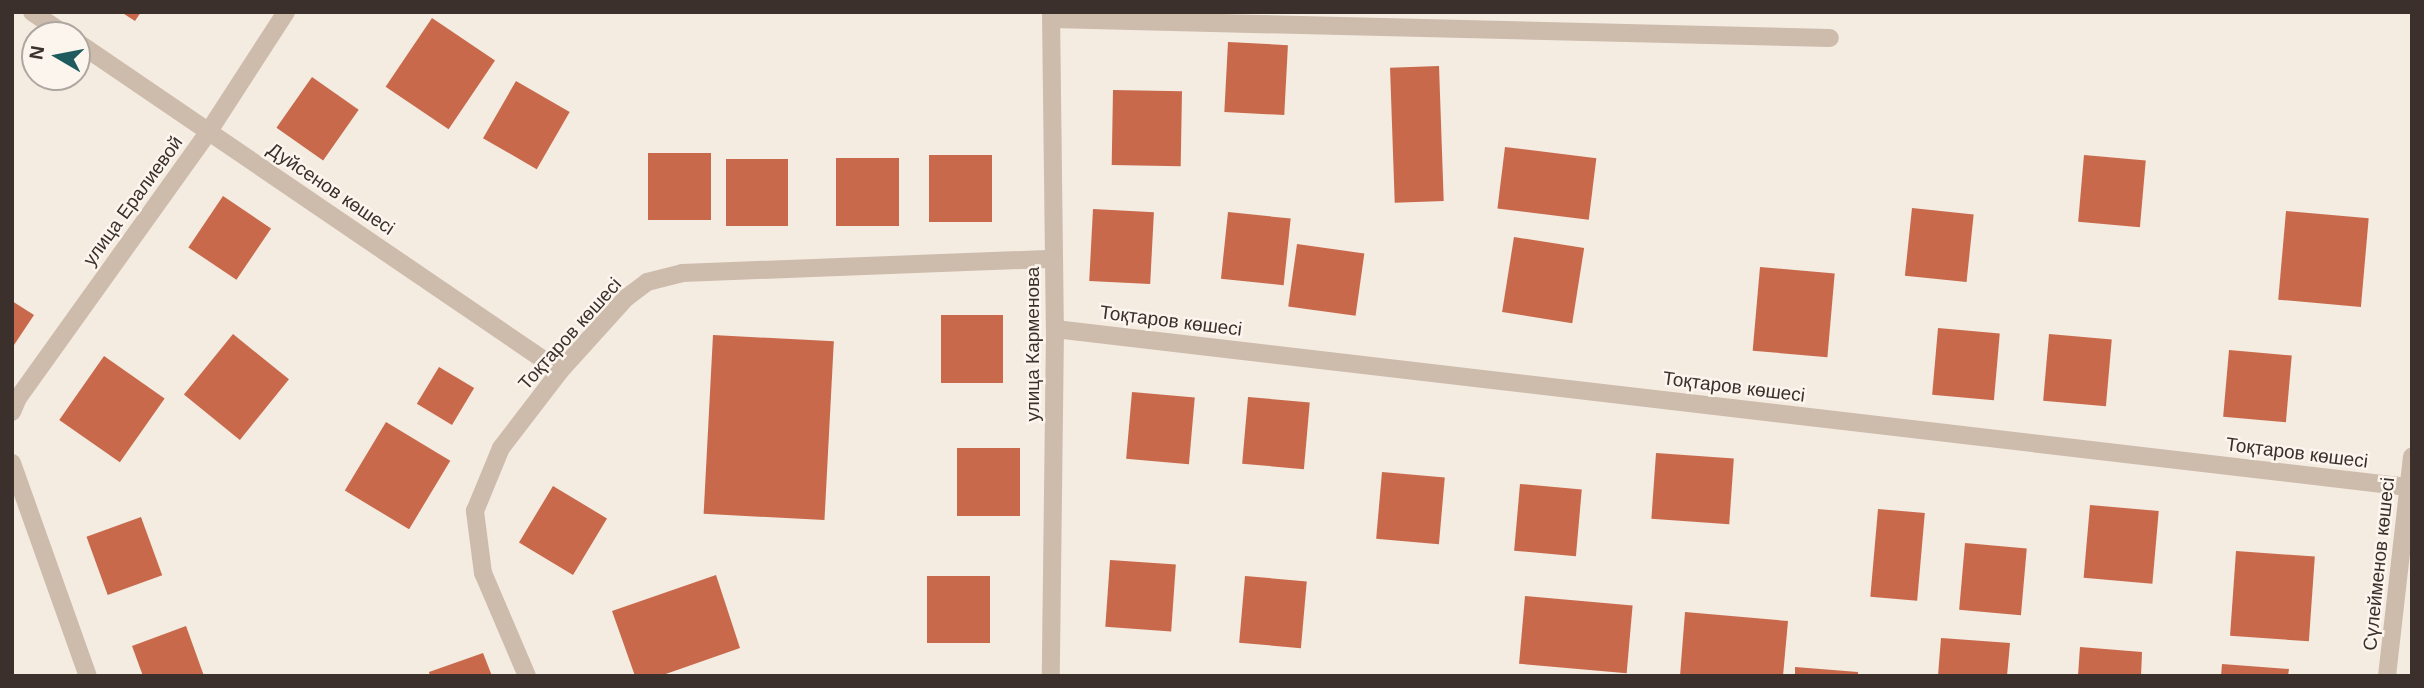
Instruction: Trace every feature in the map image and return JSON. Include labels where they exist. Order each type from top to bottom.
[{"type":"street","name":"улица Ералиевой","points":[[12,412],[209,131],[286,12]]},
{"type":"street","points":[[1051,16],[1830,38]]},
{"type":"street","name":"улица Карменова","points":[[1051,16],[1055,259],[1051,676]]},
{"type":"street","name":"Дуйсенов көшесі","points":[[91,51],[560,371]]},
{"type":"street","name":"Тоқтаров көшесі","points":[[527,676],[483,573],[475,511],[501,448],[560,371],[626,298],[647,282],[682,273],[1055,259]]},
{"type":"street","name":"Тоқтаров көшесі","points":[[1055,329],[2408,487]]},
{"type":"street","name":"Сүлейменов көшесі","points":[[2387,676],[2412,456]]},
{"type":"street","points":[[12,463],[88,676]]},
{"type":"building","points":[[121,12],[141,12],[135,21]]},
{"type":"building","points":[[432,18],[495,60],[449,129],[386,87]]},
{"type":"building","points":[[1228,42],[1288,45],[1284,115],[1224,112]]},
{"type":"building","points":[[1439,66],[1444,201],[1395,203],[1390,68]]},
{"type":"building","points":[[312,77],[359,110],[323,160],[276,128]]},
{"type":"building","points":[[516,81],[570,112],[537,169],[483,138]]},
{"type":"building","points":[[1113,90],[1182,91],[1181,166],[1112,165]]},
{"type":"building","points":[[1505,147],[1596,158],[1589,220],[1497,209]]},
{"type":"building","points":[[648,153],[711,153],[711,220],[648,220]]},
{"type":"building","points":[[929,155],[992,155],[992,222],[929,222]]},
{"type":"building","points":[[2084,155],[2146,160],[2140,227],[2078,222]]},
{"type":"building","points":[[836,158],[899,158],[899,226],[836,226]]},
{"type":"building","points":[[726,159],[788,159],[788,226],[726,226]]},
{"type":"building","points":[[223,196],[271,228],[236,280],[188,247]]},
{"type":"building","points":[[1912,208],[1974,214],[1967,282],[1905,276]]},
{"type":"building","points":[[1093,209],[1154,212],[1150,284],[1089,281]]},
{"type":"building","points":[[2286,211],[2369,218],[2361,307],[2278,300]]},
{"type":"building","points":[[1228,212],[1291,219],[1284,285],[1221,279]]},
{"type":"building","points":[[1514,237],[1584,248],[1572,323],[1502,312]]},
{"type":"building","points":[[1297,244],[1364,253],[1356,316],[1288,306]]},
{"type":"building","points":[[1760,267],[1835,274],[1827,357],[1753,351]]},
{"type":"building","points":[[12,301],[34,315],[12,348]]},
{"type":"building","points":[[941,315],[1003,315],[1003,383],[941,383]]},
{"type":"building","points":[[1938,328],[2000,333],[1994,400],[1932,395]]},
{"type":"building","points":[[233,334],[289,379],[240,440],[184,395]]},
{"type":"building","points":[[2049,334],[2112,339],[2106,406],[2043,401]]},
{"type":"building","points":[[713,335],[834,341],[824,520],[704,514]]},
{"type":"building","points":[[2229,350],[2292,355],[2286,422],[2223,417]]},
{"type":"building","points":[[104,356],[165,398],[120,462],[59,420]]},
{"type":"building","points":[[439,367],[474,388],[452,425],[417,404]]},
{"type":"building","points":[[1132,392],[1195,397],[1189,464],[1126,459]]},
{"type":"building","points":[[1248,397],[1310,402],[1304,469],[1242,464]]},
{"type":"building","points":[[386,422],[450,461],[409,529],[345,491]]},
{"type":"building","points":[[957,448],[1020,448],[1020,516],[957,516]]},
{"type":"building","points":[[1656,453],[1734,458],[1729,524],[1651,519]]},
{"type":"building","points":[[1382,472],[1445,477],[1439,544],[1376,539]]},
{"type":"building","points":[[1520,484],[1582,489],[1576,556],[1514,551]]},
{"type":"building","points":[[553,486],[607,518],[573,575],[519,543]]},
{"type":"building","points":[[2090,505],[2159,511],[2152,584],[2084,578]]},
{"type":"building","points":[[1878,509],[1925,513],[1917,601],[1870,597]]},
{"type":"building","points":[[141,517],[162,575],[108,595],[86,537]]},
{"type":"building","points":[[1965,543],[2027,548],[2021,615],[1959,610]]},
{"type":"building","points":[[2236,551],[2315,557],[2309,641],[2230,636]]},
{"type":"building","points":[[1110,560],[1176,565],[1171,631],[1105,627]]},
{"type":"building","points":[[716,575],[740,648],[660,676],[635,676],[612,611]]},
{"type":"building","points":[[927,576],[990,576],[990,643],[927,643]]},
{"type":"building","points":[[1245,576],[1307,581],[1301,648],[1239,643]]},
{"type":"building","points":[[1525,596],[1633,605],[1627,673],[1519,664]]},
{"type":"building","points":[[1685,612],[1788,621],[1783,676],[1680,676]]},
{"type":"building","points":[[186,626],[204,676],[143,676],[132,646]]},
{"type":"building","points":[[1941,638],[2010,643],[2007,676],[1938,676]]},
{"type":"building","points":[[2080,647],[2142,652],[2141,676],[2078,676]]},
{"type":"building","points":[[483,653],[492,676],[430,676],[429,672]]},
{"type":"building","points":[[2222,664],[2289,669],[2288,676],[2221,676]]},
{"type":"building","points":[[1795,667],[1858,672],[1858,676],[1795,676]]}]
